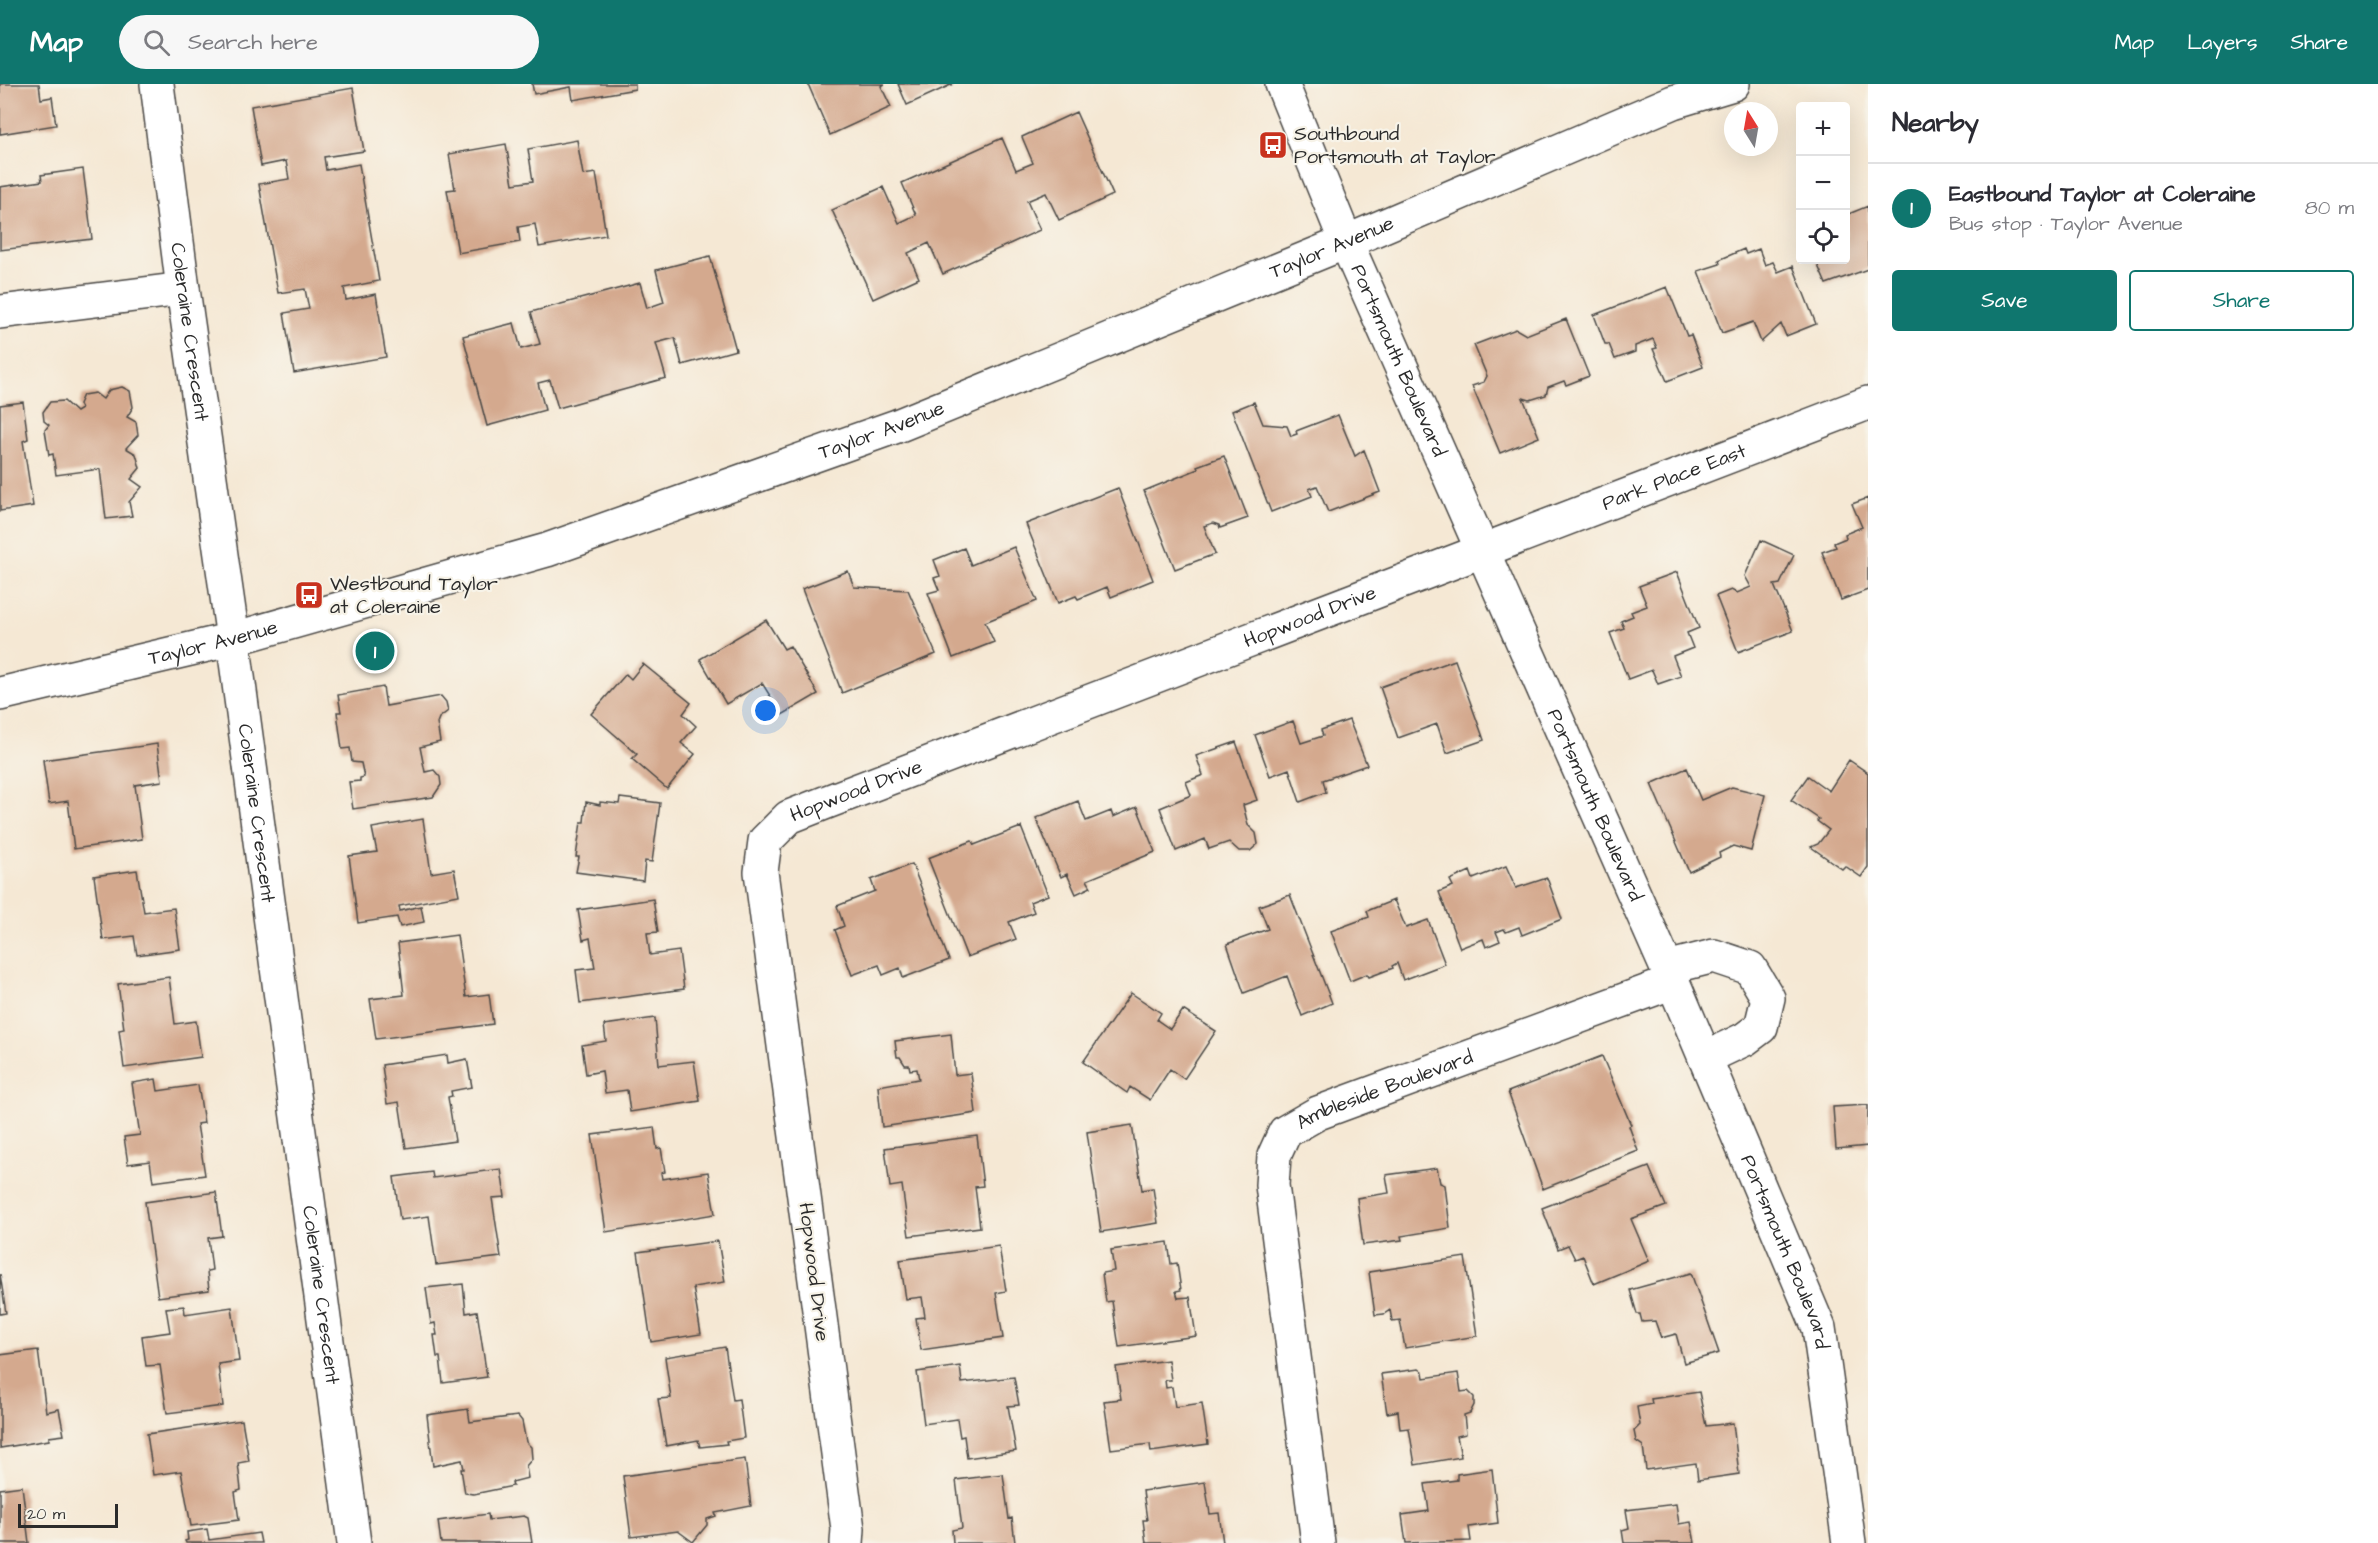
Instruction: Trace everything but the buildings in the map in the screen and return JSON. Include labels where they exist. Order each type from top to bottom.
[{"type":"street","name":"Coleraine Crescent","points":[[157,84],[354,1543]]},
{"type":"street","name":"Portsmouth Boulevard","points":[[1281,84],[1346,242],[1670,975],[1819,1328],[1849,1543]]},
{"type":"street","name":"Taylor Avenue","points":[[0,694],[233,639],[547,550],[886,430],[1346,242],[1673,102],[1733,84]]},
{"type":"street","points":[[0,312],[183,289]]},
{"type":"street","name":"Park Place East","points":[[1481,551],[1868,403]]},
{"type":"street","name":"Hopwood Drive","points":[[847,1543],[848,1529],[761,872],[765,841],[789,817],[826,802],[1481,551]]},
{"type":"street","name":"Ambleside Boulevard","points":[[1318,1543],[1272,1185],[1274,1156],[1286,1132],[1318,1113],[1714,956],[1750,968],[1768,998],[1761,1027],[1745,1040],[1705,1058]]},
{"type":"place","name":"Southbound Portsmouth at Taylor","points":[[1273,145]]},
{"type":"place","name":"Westbound Taylor at Coleraine","points":[[309,595]]},
{"type":"place","name":"Eastbound Taylor at Coleraine","points":[[375,651]]}]
